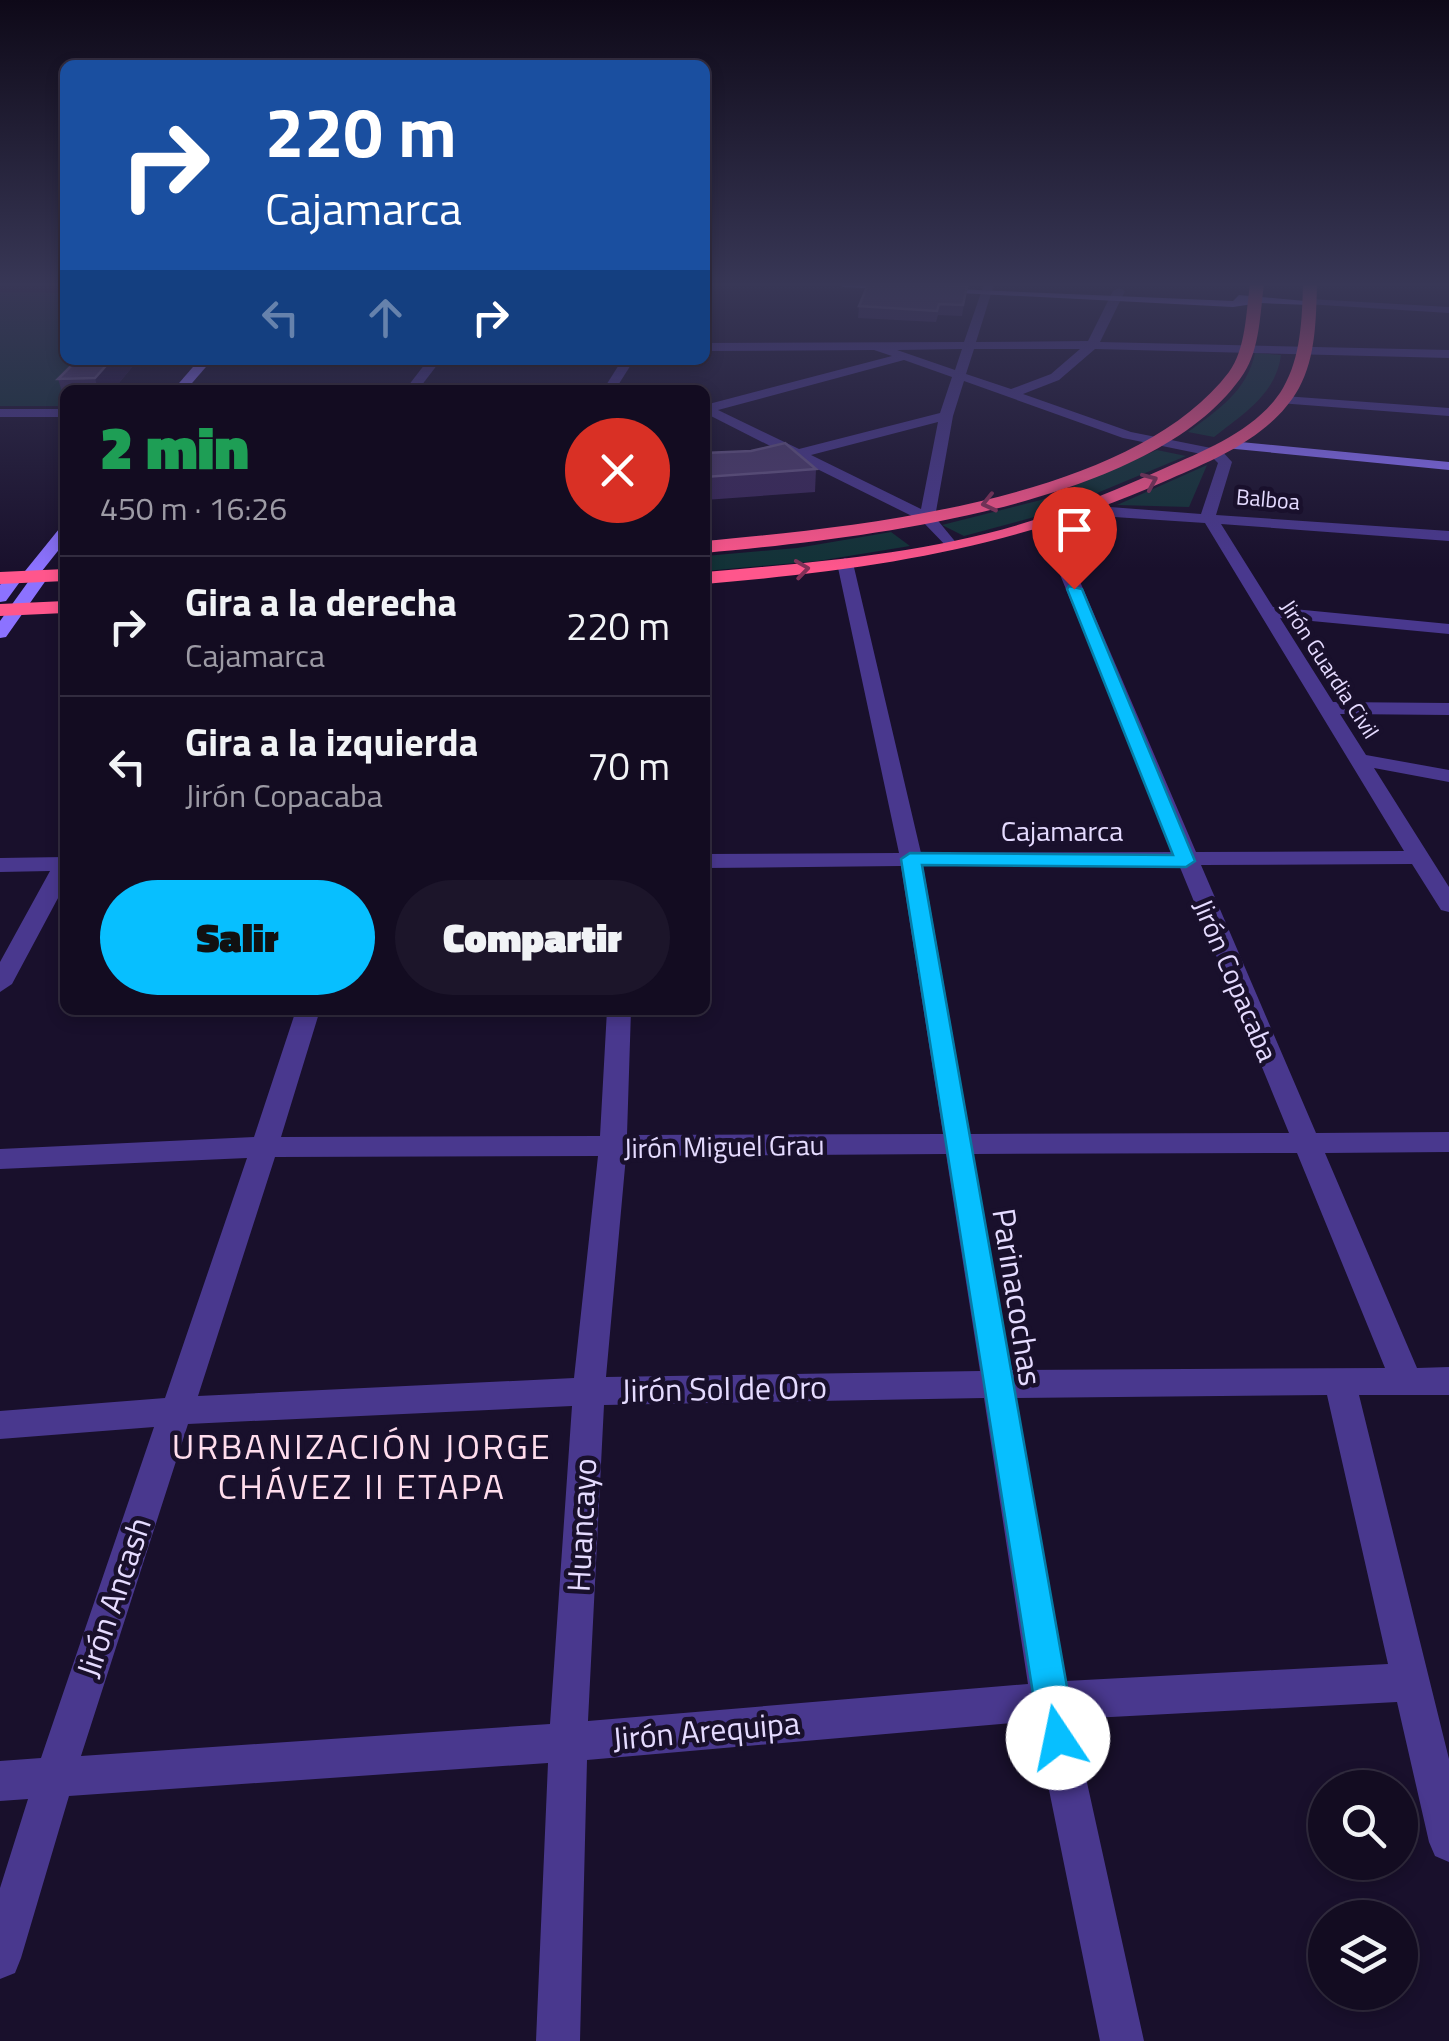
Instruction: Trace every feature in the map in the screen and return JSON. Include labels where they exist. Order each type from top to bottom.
[{"type":"highway","points":[[710,547],[818,538],[1010,498],[1130,456],[1158,441],[1217,397],[1231,379]]},
{"type":"highway","points":[[710,577],[844,563],[950,545],[1084,510],[1230,444],[1284,400],[1295,379]]},
{"type":"highway","points":[[21,577],[60,575]]},
{"type":"highway","points":[[6,605],[60,607]]},
{"type":"street","points":[[710,408],[820,379]]},
{"type":"street","points":[[927,518],[946,416],[960,379]]},
{"type":"street","points":[[964,379],[1128,435],[1158,441],[1449,455]]},
{"type":"street","points":[[1011,394],[1051,379]]},
{"type":"street","points":[[1284,400],[1449,412]]},
{"type":"street","points":[[710,411],[927,518],[950,545]]},
{"type":"street","points":[[0,412],[60,412]]},
{"type":"street","points":[[710,466],[801,453],[946,416]]},
{"type":"street","points":[[1230,444],[1449,466]]},
{"type":"street","points":[[1208,516],[1230,444]]},
{"type":"street","name":"Balboa","points":[[1084,510],[1449,536]]},
{"type":"street","name":"Jirón Guardia Civil","points":[[1208,516],[1449,905]]},
{"type":"street","name":"Jirón Copacaba","points":[[1046,521],[1302,1140],[1407,1382]]},
{"type":"street","points":[[0,634],[6,605],[21,577],[60,537]]},
{"type":"street","name":"Parinacochas","points":[[844,563],[910,859],[1050,1700],[1122,2041]]},
{"type":"street","points":[[6,605],[21,577]]},
{"type":"street","points":[[1267,612],[1449,629]]},
{"type":"street","points":[[1328,708],[1449,709]]},
{"type":"street","points":[[1362,760],[1449,776]]},
{"type":"street","name":"Cajamarca","points":[[710,861],[1418,857]]},
{"type":"street","points":[[0,865],[60,864]]},
{"type":"street","points":[[0,984],[60,873]]},
{"type":"street","name":"Jirón Ancash","points":[[0,1958],[52,1775],[266,1147],[306,1015]]},
{"type":"street","name":"Huancayo","points":[[558,2041],[568,1742],[589,1389],[614,1147],[619,1015]]},
{"type":"street","name":"Jirón Miguel Grau","points":[[0,1159],[266,1147],[1449,1142]]},
{"type":"street","name":"Jirón Sol de Oro","points":[[0,1425],[177,1409],[589,1389],[1449,1381]]},
{"type":"street","points":[[1341,1385],[1449,1842]]},
{"type":"street","name":"Jirón Arequipa","points":[[0,1781],[568,1742],[1050,1700],[1411,1682]]},
{"type":"green space","points":[[0,379],[78,379],[71,385],[60,385],[58,406],[0,406]]},
{"type":"green space","points":[[1244,379],[1273,379],[1247,411],[1214,437],[1188,432],[1220,407]]},
{"type":"green space","points":[[1157,450],[1186,456],[1049,513],[964,536],[942,525],[1041,500]]},
{"type":"green space","points":[[1207,465],[1189,507],[1117,505]]},
{"type":"green space","points":[[891,532],[910,546],[818,561],[710,571],[710,556],[797,548]]},
{"type":"building","points":[[785,443],[816,469],[710,477],[710,453],[751,451]]},
{"type":"district","name":"URBANIZACIÓN JORGE CHÁVEZ II ETAPA","points":[[362,1466]]},
{"type":"route","points":[[1058,1738],[910,859],[1186,861],[1074,589]]}]
